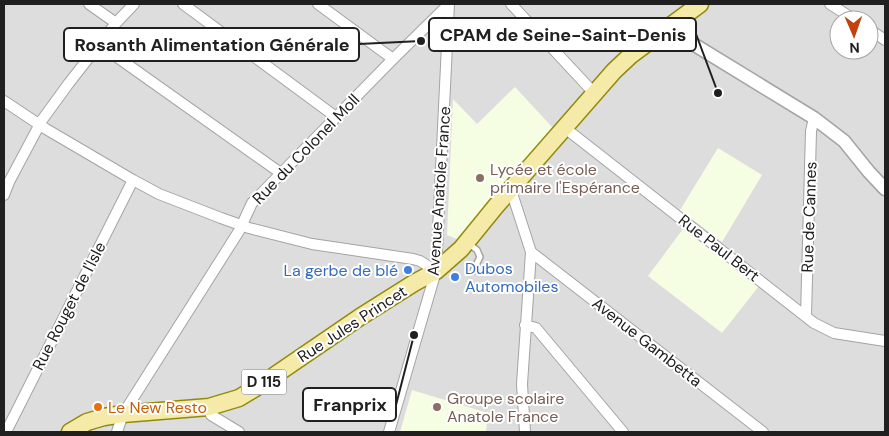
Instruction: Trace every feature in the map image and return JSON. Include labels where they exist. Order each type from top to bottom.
[{"type":"main road","name":"D 115","points":[[436,272],[461,249],[614,71],[631,55],[700,4]]},
{"type":"main road","name":"Rue Jules Princet","points":[[70,432],[92,420],[104,417],[209,407],[239,398],[360,317],[414,283],[436,272]]},
{"type":"street","points":[[89,4],[116,23]]},
{"type":"street","points":[[4,195],[39,125],[116,23],[134,4]]},
{"type":"street","points":[[183,4],[336,117]]},
{"type":"street","points":[[318,4],[393,59]]},
{"type":"street","name":"Rue du Colonel Moll","points":[[117,432],[123,414],[239,230],[252,203],[449,4]]},
{"type":"street","name":"Avenue Anatole France","points":[[389,432],[436,272],[449,4]]},
{"type":"street","points":[[511,4],[594,93]]},
{"type":"street","points":[[667,28],[814,118],[844,141],[885,189]]},
{"type":"street","points":[[100,45],[282,174]]},
{"type":"street","points":[[4,101],[39,125],[159,194],[242,225],[312,244],[413,259],[420,261],[436,272]]},
{"type":"street","name":"Rue de Cannes","points":[[806,316],[811,130],[814,118]]},
{"type":"street","name":"Rue Paul Bert","points":[[565,128],[814,323],[834,333],[885,341]]},
{"type":"street","name":"Rue Rouget de l'Isle","points":[[6,432],[132,180]]},
{"type":"street","points":[[510,190],[531,252],[522,384],[525,432]]},
{"type":"street","name":"Avenue Gambetta","points":[[531,252],[763,432]]},
{"type":"street","points":[[526,325],[536,328],[623,432]]},
{"type":"street","points":[[209,407],[211,414],[239,432]]},
{"type":"lane","points":[[466,242],[477,250],[480,257],[472,271]]},
{"type":"shaded area","points":[[4,4],[885,4],[885,432],[4,432]]},
{"type":"shaded area","name":"Lycée et école primaire l'Espérance","points":[[515,87],[553,128],[457,239],[447,235],[453,99],[477,124]]},
{"type":"shaded area","points":[[718,148],[762,175],[722,242],[680,210]]},
{"type":"shaded area","points":[[683,229],[759,286],[722,333],[648,276]]},
{"type":"shaded area","name":"Groupe scolaire Anatole France","points":[[412,390],[488,413],[486,432],[400,432]]},
{"type":"place","name":"Rosanth Alimentation Générale","points":[[421,41]]},
{"type":"place","name":"CPAM de Seine-Saint-Denis","points":[[718,93]]},
{"type":"place","name":"Lycée et école primaire l'Espérance","points":[[480,178]]},
{"type":"place","name":"La gerbe de blé","points":[[408,270]]},
{"type":"place","name":"Dubos Automobiles","points":[[455,277]]},
{"type":"place","name":"Franprix","points":[[414,335]]},
{"type":"place","name":"Le New Resto","points":[[98,407]]},
{"type":"place","name":"Groupe scolaire Anatole France","points":[[437,407]]}]
